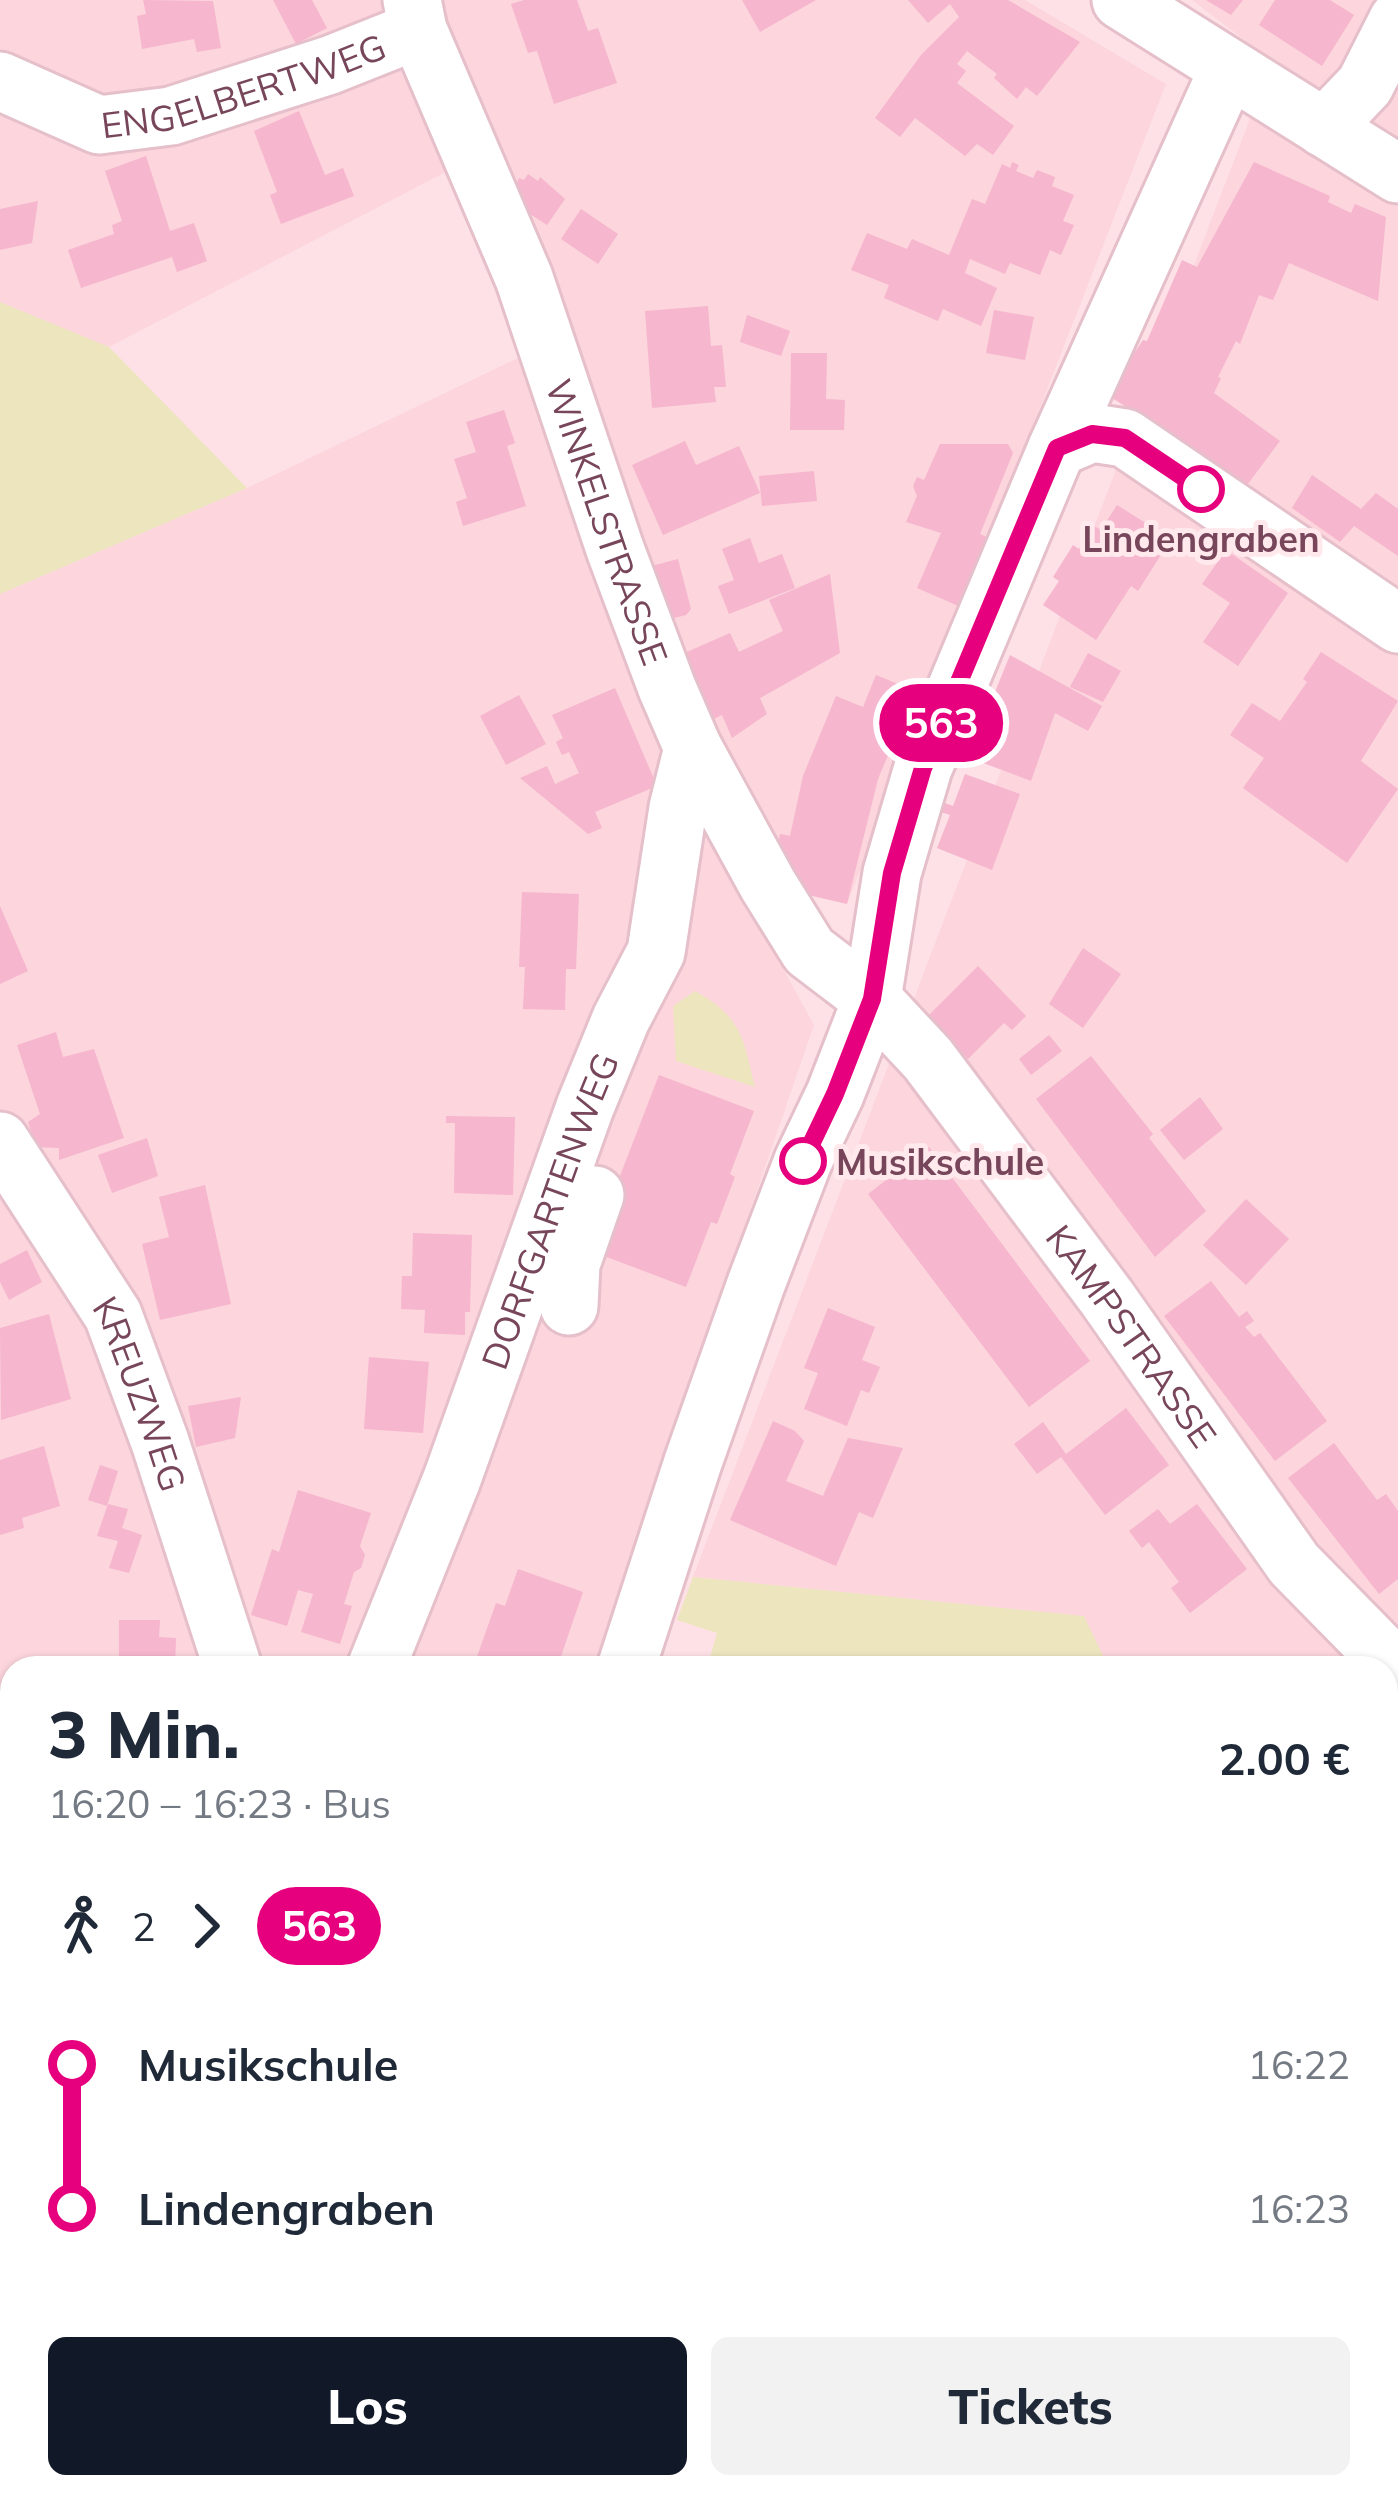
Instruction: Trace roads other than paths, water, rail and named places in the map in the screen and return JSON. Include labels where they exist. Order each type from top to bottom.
[{"type":"street","points":[[1121,0],[1398,174]]},
{"type":"street","name":"ENGELBERTWEG","points":[[0,82],[99,124],[153,118],[330,65],[415,15]]},
{"type":"street","name":"WINKELSTRASSE","points":[[415,15],[524,278],[615,549],[692,748],[809,951],[872,999]]},
{"type":"street","points":[[1324,128],[1365,85],[1398,20]]},
{"type":"street","points":[[630,1656],[756,1284],[802,1161],[835,1094],[872,999],[892,873],[923,768],[1057,448],[1228,70]]},
{"type":"street","points":[[1057,448],[1092,434],[1125,438],[1398,625]]},
{"type":"street","name":"DORFGARTENWEG","points":[[381,1656],[452,1479],[585,1107],[656,952],[692,748]]},
{"type":"street","points":[[568,1306],[571,1264],[631,1085],[645,1011],[642,976]]},
{"type":"street","name":"KAMPSTRASSE","points":[[872,999],[928,1059],[1011,1170],[1294,1564],[1384,1656]]},
{"type":"street","name":"KREUZWEG","points":[[0,1141],[113,1315],[229,1656]]},
{"type":"place","name":"Lindengraben","points":[[1201,489]]},
{"type":"place","name":"Musikschule","points":[[803,1161]]}]
